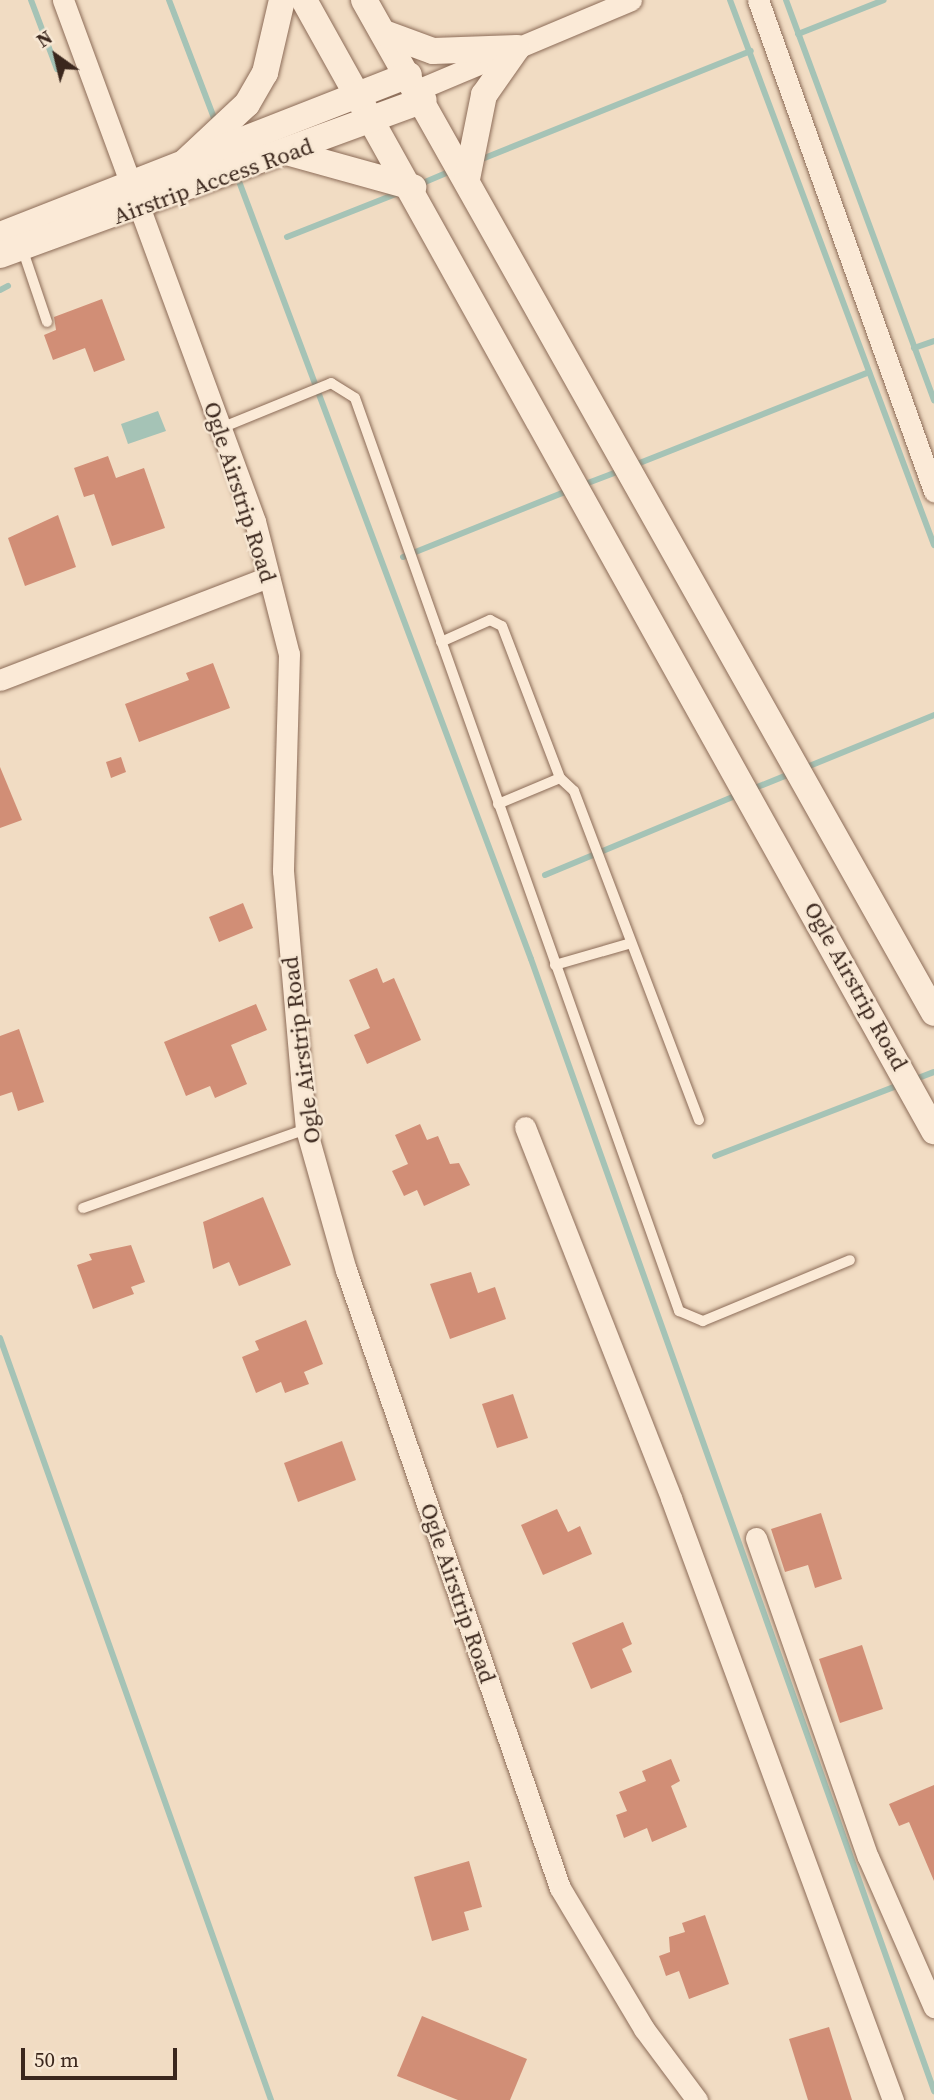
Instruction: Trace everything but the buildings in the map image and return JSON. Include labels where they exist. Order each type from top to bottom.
[{"type":"street","name":"Ogle Airstrip Road","points":[[63,0],[221,428],[269,577],[289,654],[283,871],[306,1129],[346,1270],[560,1888],[644,2029],[697,2100]]},
{"type":"street","points":[[174,172],[247,104],[265,73],[282,0]]},
{"type":"street","name":"Ogle Airstrip Road","points":[[304,0],[413,187],[934,1131]]},
{"type":"street","points":[[364,0],[416,88],[934,1013]]},
{"type":"street","points":[[416,88],[631,0]]},
{"type":"street","points":[[758,0],[934,491]]},
{"type":"street","points":[[384,33],[433,51],[517,48]]},
{"type":"street","points":[[467,179],[484,95],[517,48]]},
{"type":"street","name":"Airstrip Access Road","points":[[137,197],[174,172],[360,95],[416,88]]},
{"type":"street","name":"Airstrip Access Road","points":[[7,246],[137,197],[290,153],[375,121],[416,88]]},
{"type":"street","points":[[290,153],[413,187]]},
{"type":"street","points":[[0,680],[269,577]]},
{"type":"street","points":[[525,1127],[671,1498],[893,2100]]},
{"type":"street","points":[[757,1538],[868,1857],[934,2007]]},
{"type":"lane","points":[[7,246],[47,321]]},
{"type":"lane","points":[[221,428],[296,394],[331,383],[344,386],[355,398],[678,1311],[703,1321],[850,1260]]},
{"type":"lane","points":[[441,642],[490,620],[502,626],[560,778],[574,791],[699,1120]]},
{"type":"lane","points":[[498,804],[560,778]]},
{"type":"lane","points":[[555,965],[631,943]]},
{"type":"lane","points":[[83,1209],[306,1129]]},
{"type":"shaded area","points":[[158,411],[166,431],[128,444],[121,424]]},
{"type":"waterway","points":[[31,0],[57,69]]},
{"type":"waterway","points":[[169,0],[216,123]]},
{"type":"waterway","points":[[730,0],[934,545]]},
{"type":"waterway","points":[[786,0],[934,401]]},
{"type":"waterway","points":[[798,34],[884,0]]},
{"type":"waterway","points":[[477,161],[751,51]]},
{"type":"waterway","points":[[418,185],[454,170]]},
{"type":"waterway","points":[[237,176],[531,959],[934,2091]]},
{"type":"waterway","points":[[287,237],[398,193]]},
{"type":"waterway","points":[[0,290],[8,286]]},
{"type":"waterway","points":[[914,348],[934,341]]},
{"type":"waterway","points":[[632,466],[869,372]]},
{"type":"waterway","points":[[580,486],[622,470]]},
{"type":"waterway","points":[[403,557],[570,490]]},
{"type":"waterway","points":[[802,769],[934,715]]},
{"type":"waterway","points":[[750,790],[792,773]]},
{"type":"waterway","points":[[545,875],[740,794]]},
{"type":"waterway","points":[[913,1080],[934,1072]]},
{"type":"waterway","points":[[715,1156],[899,1085]]},
{"type":"waterway","points":[[0,1338],[271,2100]]}]
